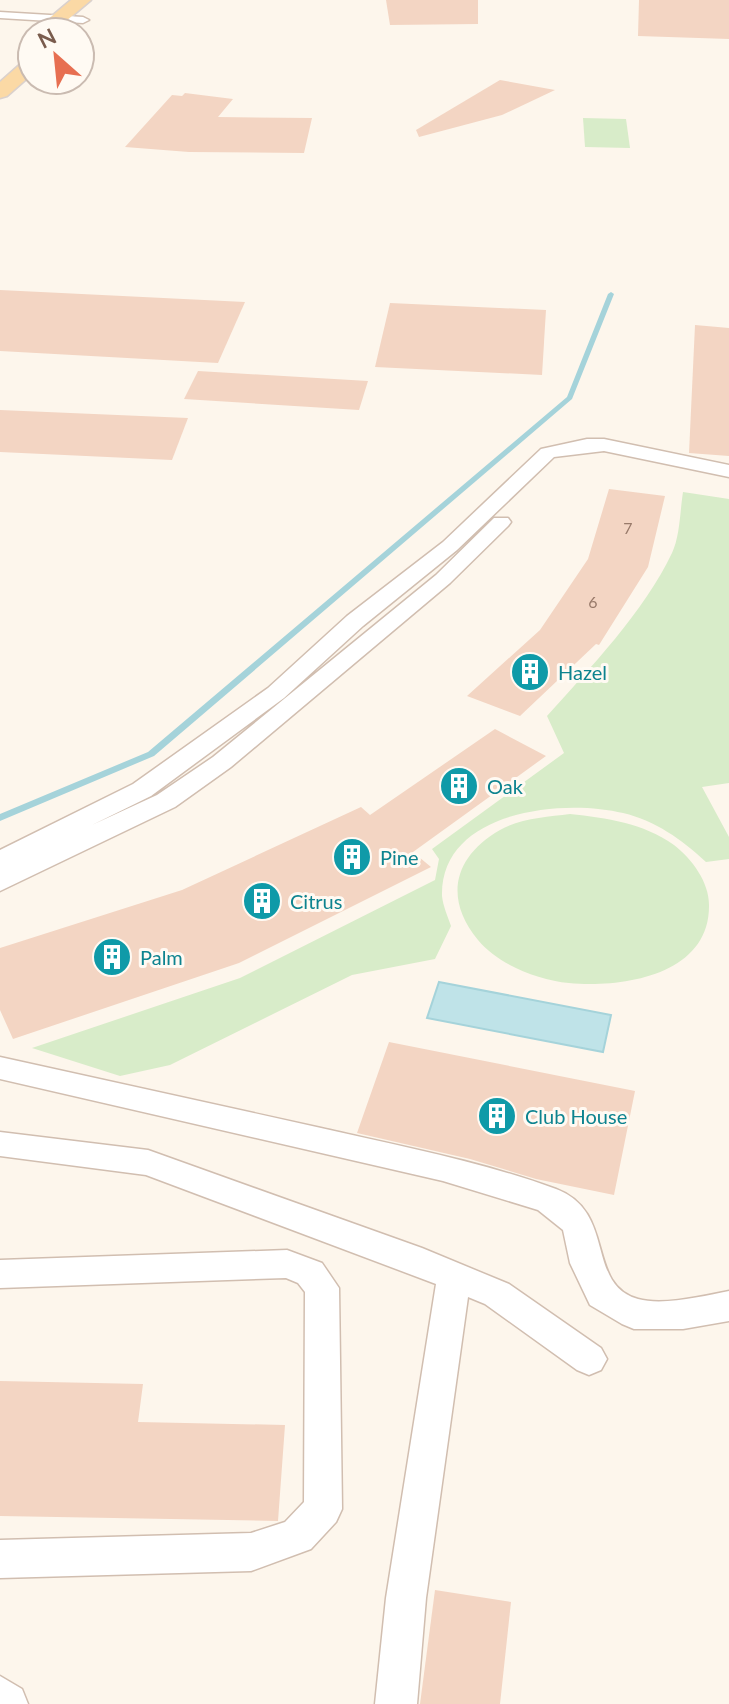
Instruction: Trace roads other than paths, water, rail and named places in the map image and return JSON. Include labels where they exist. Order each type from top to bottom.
[{"type":"main road","points":[[87,16],[105,0]]},
{"type":"main road","points":[[0,66],[16,53]]},
{"type":"main road","points":[[0,92],[16,78]]},
{"type":"street","points":[[0,861],[142,790],[276,693],[355,621],[436,557],[548,453],[604,445],[729,471]]},
{"type":"street","points":[[0,882],[28,865],[166,801],[222,762],[459,562],[569,458],[573,448]]},
{"type":"street","points":[[436,557],[459,562]]},
{"type":"street","points":[[0,1068],[443,1168],[549,1200],[578,1223],[587,1263],[602,1295],[634,1314],[683,1314],[729,1306]]},
{"type":"street","points":[[0,1144],[148,1163],[410,1258],[497,1294],[589,1359]]},
{"type":"street","points":[[0,1274],[287,1264],[310,1273],[322,1288],[323,1493],[323,1509],[297,1536],[251,1552],[0,1559]]},
{"type":"street","points":[[396,1704],[406,1598],[454,1277]]},
{"type":"street","points":[[0,1697],[7,1704]]},
{"type":"water","points":[[439,982],[611,1015],[603,1052],[427,1018]]},
{"type":"waterway","points":[[0,818],[151,754],[570,398],[611,294]]},
{"type":"place","name":"Hazel","points":[[530,672]]},
{"type":"place","name":"Oak","points":[[459,786]]},
{"type":"place","name":"Pine","points":[[352,857]]},
{"type":"place","name":"Citrus","points":[[262,901]]},
{"type":"place","name":"Palm","points":[[112,957]]},
{"type":"place","name":"Club House","points":[[497,1116]]}]
